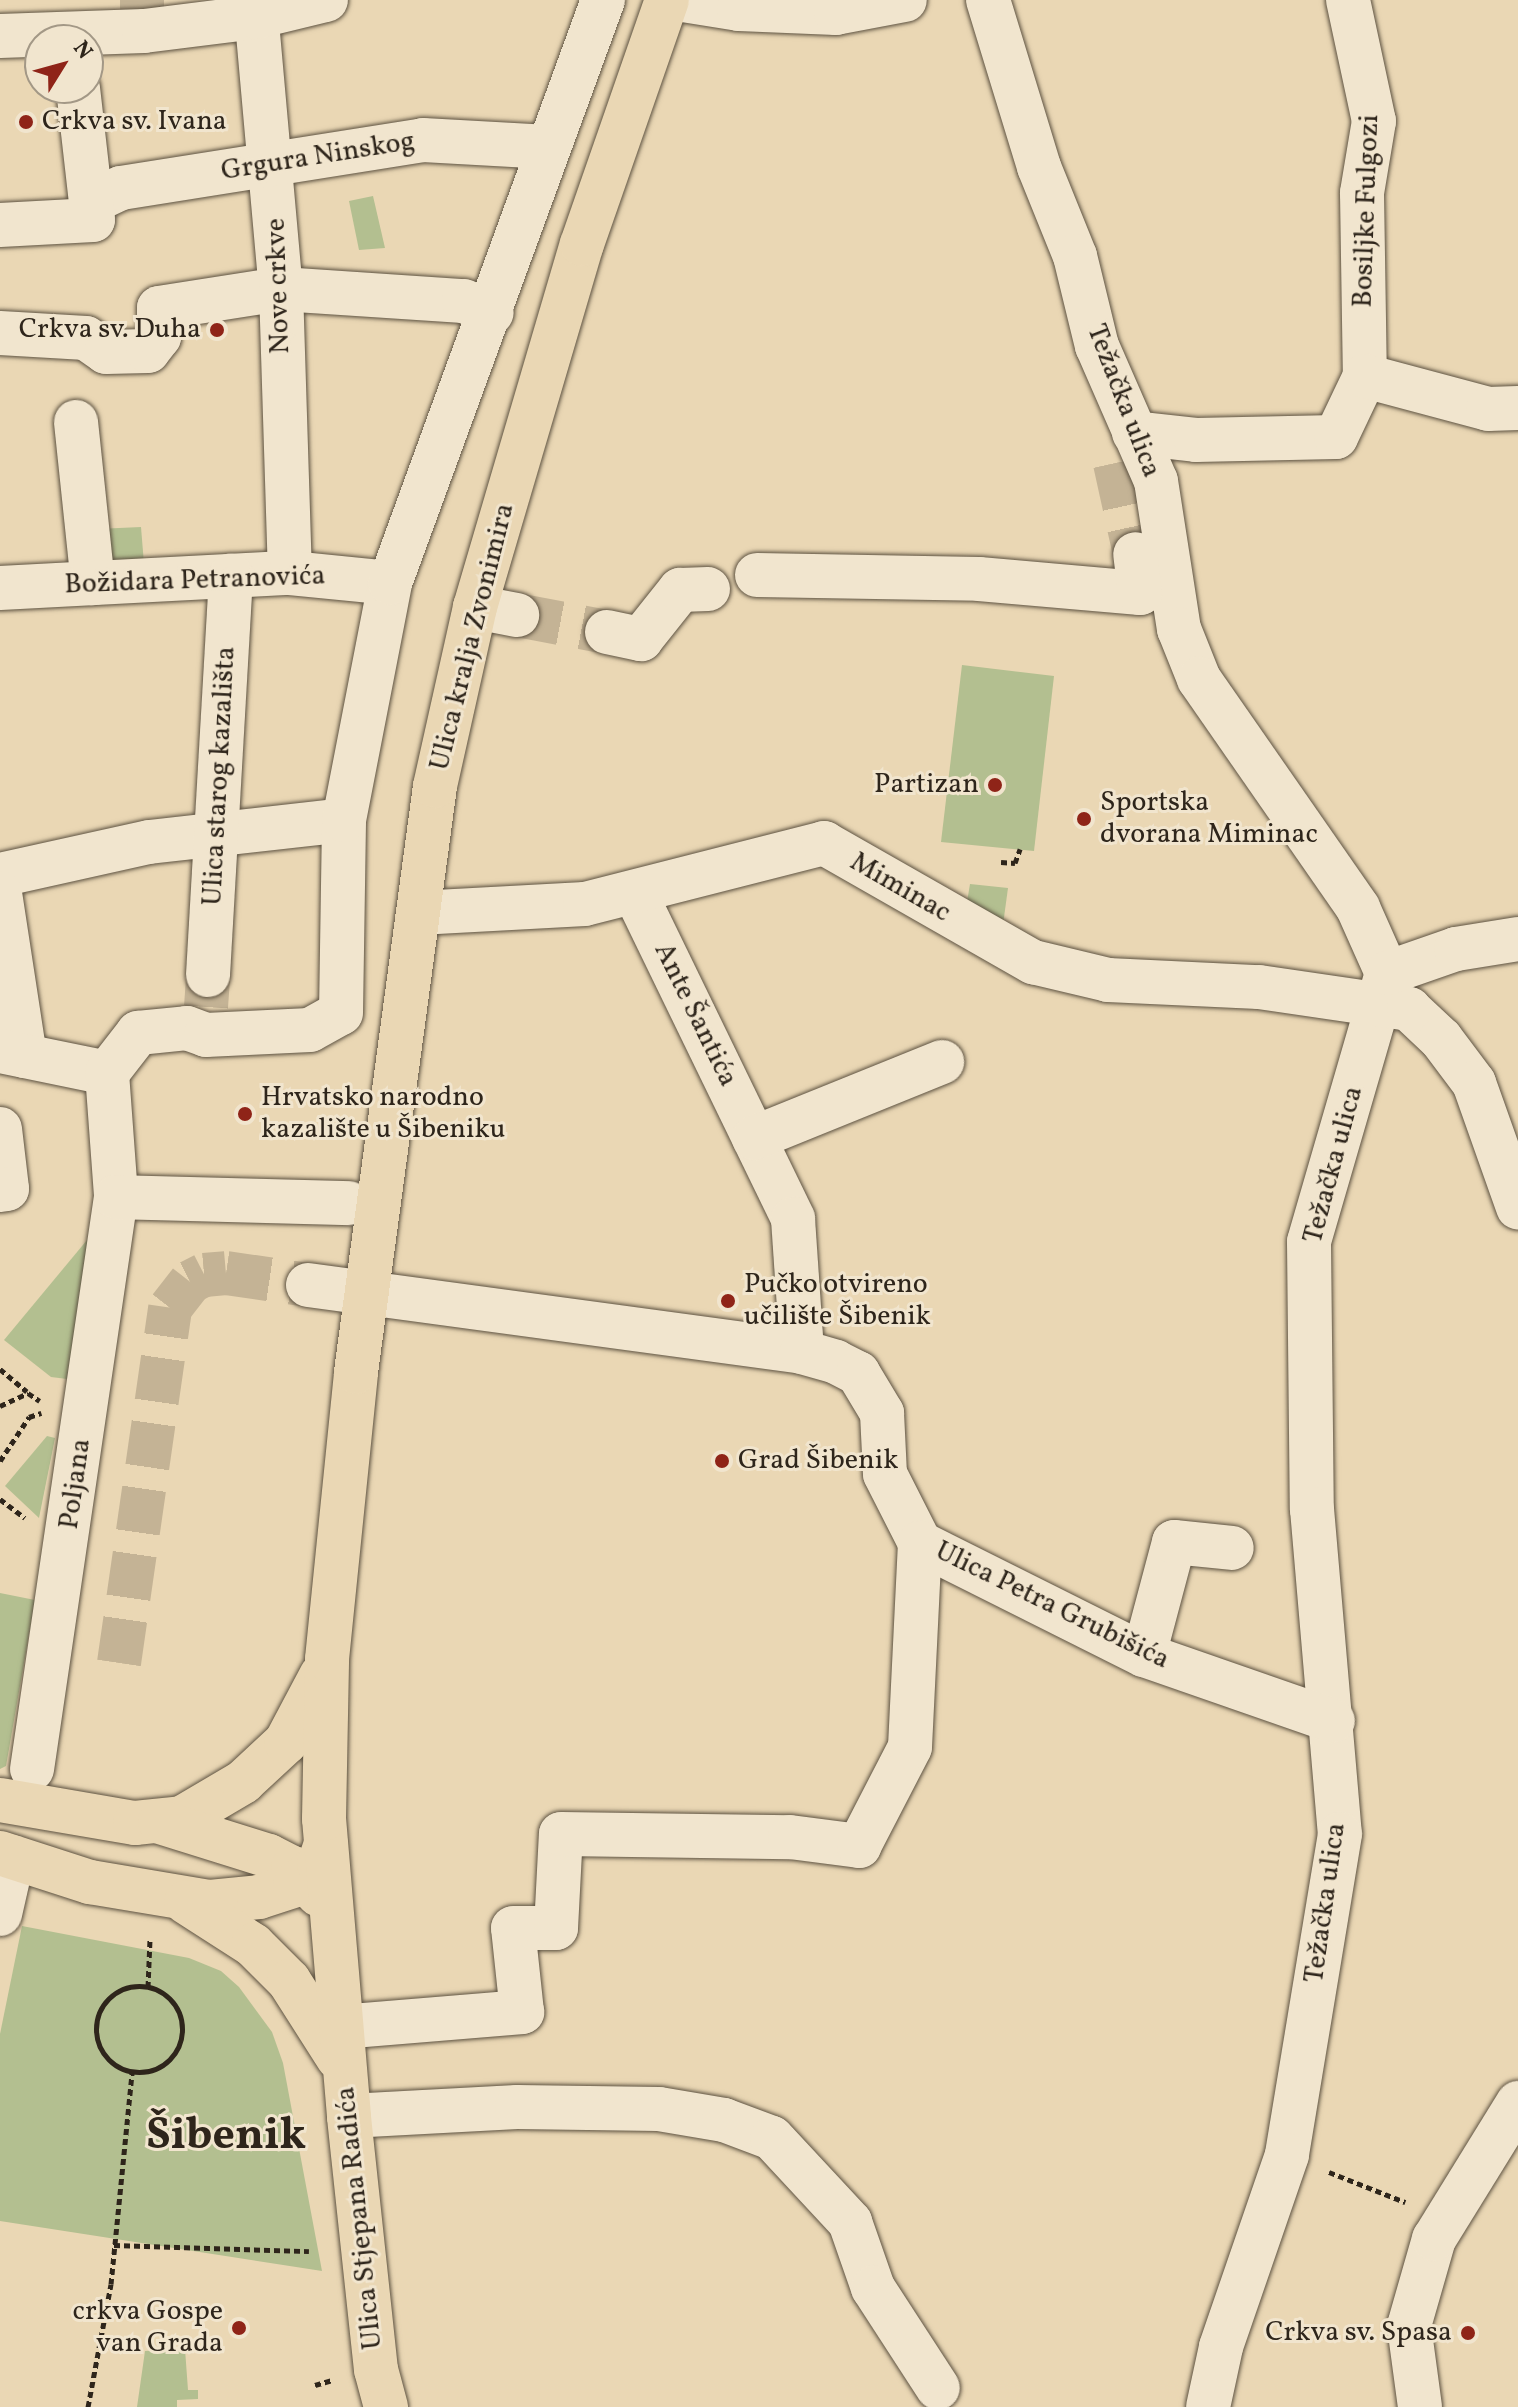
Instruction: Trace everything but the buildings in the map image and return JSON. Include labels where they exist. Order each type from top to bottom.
[{"type":"main road","name":"Ulica kralja Zvonimira","points":[[366,1294],[435,786],[496,611],[582,244],[667,0]]},
{"type":"main road","points":[[340,2027],[331,1915],[316,1861],[327,1659],[366,1294]]},
{"type":"main road","points":[[0,1800],[135,1823],[160,1822],[202,1808],[267,1761],[303,1716],[327,1659]]},
{"type":"main road","points":[[160,1822],[269,1856],[316,1861]]},
{"type":"main road","points":[[6,1855],[90,1882],[186,1902],[259,1897],[316,1861]]},
{"type":"main road","points":[[186,1902],[253,1945],[289,1981],[344,2070]]},
{"type":"main road","name":"Ulica Stjepana Radića","points":[[340,2027],[375,2395]]},
{"type":"street","points":[[104,29],[143,21],[326,0]]},
{"type":"street","points":[[0,893],[15,1043],[107,1073],[138,1033],[200,1003],[206,1035],[310,1030],[341,1013],[344,820],[390,583],[492,313],[603,0]]},
{"type":"street","points":[[683,0],[739,9],[836,13],[905,0]]},
{"type":"street","name":"Težačka ulica","points":[[988,0],[1039,167],[1075,256],[1097,346],[1115,388],[1125,448],[1156,481],[1179,629],[1199,679],[1358,908],[1384,987],[1309,1242],[1312,1509],[1333,1721],[1340,1834],[1287,2155],[1221,2347],[1208,2407]]},
{"type":"street","name":"Bosiljke Fulgozi","points":[[1348,0],[1374,121],[1362,193],[1365,376]]},
{"type":"street","name":"Nove crkve","points":[[256,8],[273,165],[281,289],[290,573]]},
{"type":"street","points":[[0,36],[24,36]]},
{"type":"street","points":[[0,225],[93,220],[80,104]]},
{"type":"street","name":"Grgura Ninskog","points":[[91,202],[121,188],[423,140],[549,147]]},
{"type":"street","points":[[0,333],[86,338],[106,352],[148,351],[159,337],[159,308],[281,289],[464,301],[492,313]]},
{"type":"street","points":[[1125,448],[1196,440],[1336,437],[1365,376],[1488,409],[1518,408]]},
{"type":"street","points":[[76,422],[93,583]]},
{"type":"street","points":[[757,575],[979,579],[1140,593],[1135,554]]},
{"type":"street","name":"Božidara Petranovića","points":[[0,588],[290,573],[390,583]]},
{"type":"street","name":"Ulica starog kazališta","points":[[200,1003],[218,836],[231,576]]},
{"type":"street","points":[[607,632],[641,639],[680,590],[708,589]]},
{"type":"street","points":[[0,875],[149,842],[344,820]]},
{"type":"street","name":"Miminac","points":[[418,913],[585,904],[824,843],[1033,962],[1108,980],[1259,987],[1384,987],[1456,949],[1518,939]]},
{"type":"street","name":"Ante Šantića","points":[[635,893],[793,1219],[802,1352]]},
{"type":"street","points":[[1384,987],[1441,1039],[1474,1083],[1518,1207]]},
{"type":"street","points":[[754,1138],[942,1062]]},
{"type":"street","name":"Poljana","points":[[32,1769],[116,1186],[107,1073]]},
{"type":"street","points":[[0,1129],[7,1189],[0,1190]]},
{"type":"street","points":[[116,1186],[349,1203]]},
{"type":"street","name":"Ulica Petra Grubišića","points":[[308,1285],[802,1352],[858,1373],[882,1413],[885,1474],[920,1543],[1144,1655],[1333,1721]]},
{"type":"street","points":[[1144,1655],[1174,1542],[1232,1548]]},
{"type":"street","points":[[340,2027],[522,2012],[513,1928],[556,1928],[561,1834],[790,1837],[859,1846],[910,1747],[920,1543]]},
{"type":"street","points":[[0,1912],[6,1855]]},
{"type":"street","points":[[1420,2407],[1409,2326],[1434,2239],[1518,2103]]},
{"type":"street","points":[[349,2116],[517,2107],[659,2109],[724,2120],[772,2138],[850,2222],[873,2288],[938,2388]]},
{"type":"path","points":[[1001,862],[1015,863],[1020,849]]},
{"type":"path","points":[[0,1369],[28,1393]]},
{"type":"path","points":[[0,1461],[29,1417]]},
{"type":"path","points":[[0,1499],[29,1521]]},
{"type":"path","points":[[148,1987],[150,1940]]},
{"type":"path","points":[[148,1987],[176,2007],[181,2039],[163,2066],[132,2072],[104,2055],[96,2022],[114,1994],[148,1987]]},
{"type":"path","points":[[88,2407],[114,2245],[132,2072]]},
{"type":"path","points":[[1287,2155],[1446,2218]]},
{"type":"path","points":[[114,2245],[309,2251]]},
{"type":"green space","points":[[373,196],[385,248],[359,250],[349,201]]},
{"type":"green space","points":[[141,527],[144,564],[100,567],[97,529]]},
{"type":"green space","name":"Partizan","points":[[962,665],[1054,676],[1034,851],[941,842]]},
{"type":"green space","points":[[970,884],[1008,888],[1002,932],[967,902]]},
{"type":"green space","points":[[92,1234],[67,1379],[51,1377],[4,1340]]},
{"type":"green space","points":[[47,1436],[55,1438],[39,1518],[5,1486]]},
{"type":"green space","points":[[0,1593],[35,1600],[6,1766],[0,1769]]},
{"type":"green space","points":[[22,1926],[189,1958],[221,1971],[239,1987],[272,2032],[283,2063],[322,2271],[0,2221],[0,2034]]},
{"type":"green space","points":[[185,2349],[188,2390],[198,2390],[198,2399],[177,2400],[177,2407],[137,2407],[145,2351]]},
{"type":"tunnel","points":[[142,0],[142,11]]},
{"type":"tunnel","points":[[1115,463],[1135,554]]},
{"type":"tunnel","points":[[517,615],[607,632]]},
{"type":"tunnel","points":[[206,1007],[208,975]]},
{"type":"tunnel","points":[[119,1663],[170,1308],[190,1282],[204,1275],[226,1273],[308,1285]]},
{"type":"place","name":"Crkva sv. Ivana","points":[[26,122]]},
{"type":"place","name":"Crkva sv. Duha","points":[[217,330]]},
{"type":"place","name":"Partizan","points":[[995,785]]},
{"type":"place","name":"Sportska dvorana Miminac","points":[[1084,819]]},
{"type":"place","name":"Hrvatsko narodno kazalište u Šibeniku","points":[[245,1114]]},
{"type":"place","name":"Pučko otvireno učilište Šibenik","points":[[728,1301]]},
{"type":"place","name":"Grad Šibenik","points":[[722,1461]]},
{"type":"place","name":"crkva Gospe van Grada","points":[[239,2328]]},
{"type":"place","name":"Crkva sv. Spasa","points":[[1468,2333]]},
{"type":"district","name":"Šibenik","points":[[226,2137]]}]
